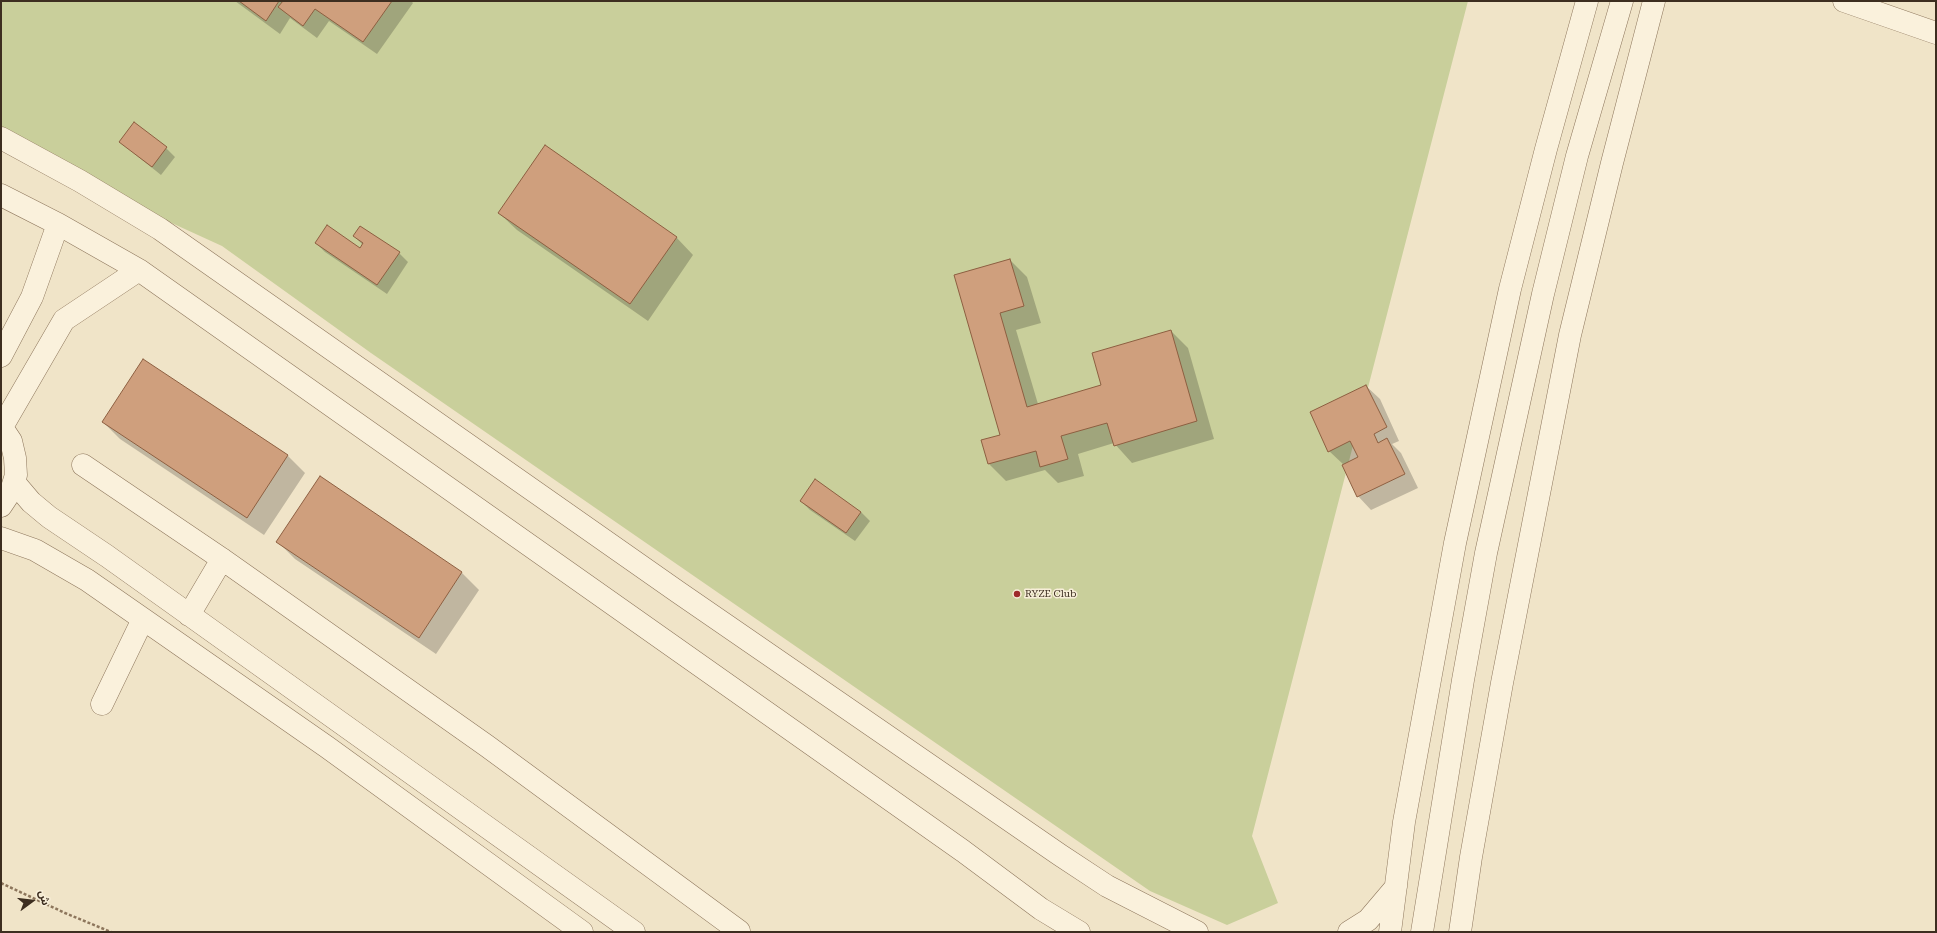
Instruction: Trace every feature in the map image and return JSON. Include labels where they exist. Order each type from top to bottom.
[{"type":"street","points":[[1390,932],[1404,822],[1458,528],[1510,289],[1546,149],[1587,1]]},
{"type":"street","points":[[1422,932],[1462,680],[1487,545],[1544,286],[1577,156],[1622,1]]},
{"type":"street","points":[[1460,932],[1471,857],[1502,683],[1570,336],[1612,163],[1654,1]]},
{"type":"street","points":[[1844,1],[1936,33]]},
{"type":"street","points":[[1,138],[80,180],[160,229],[665,583],[1060,855],[1107,886],[1197,932]]},
{"type":"street","points":[[1,196],[58,224],[139,270],[963,850],[1041,909],[1079,932]]},
{"type":"street","points":[[1,356],[32,297],[58,224]]},
{"type":"street","points":[[1,506],[11,491],[16,475],[15,458],[11,441],[2,427],[64,320],[139,270]]},
{"type":"street","points":[[83,465],[222,559],[487,746],[739,931]]},
{"type":"street","points":[[14,482],[31,502],[49,517],[634,932]]},
{"type":"street","points":[[1,538],[35,550],[59,562],[88,580],[327,747],[582,932]]},
{"type":"street","points":[[189,615],[222,559]]},
{"type":"street","points":[[102,704],[143,619]]},
{"type":"street","points":[[1349,932],[1368,920],[1396,887]]},
{"type":"path","points":[[1,883],[64,913],[111,932]]},
{"type":"green space","name":"RYZE Club","points":[[1,1],[1468,1],[1252,836],[1278,903],[1227,925],[1150,891],[371,353],[222,246],[1,145]]},
{"type":"building","points":[[239,1],[279,1],[266,21]]},
{"type":"building","points":[[283,1],[392,1],[363,42],[315,9],[303,26],[278,7]]},
{"type":"building","points":[[134,122],[167,147],[152,167],[119,142]]},
{"type":"building","points":[[545,145],[677,237],[630,304],[498,213]]},
{"type":"building","points":[[327,225],[360,248],[363,243],[353,236],[360,226],[400,252],[377,285],[315,243]]},
{"type":"building","points":[[1010,259],[1024,306],[1000,313],[1027,407],[1101,385],[1092,353],[1171,330],[1197,421],[1114,446],[1107,423],[1061,436],[1068,459],[1040,467],[1036,451],[988,464],[981,440],[1000,435],[954,275]]},
{"type":"building","points":[[143,359],[288,455],[247,518],[102,422]]},
{"type":"building","points":[[1366,385],[1387,427],[1374,434],[1378,443],[1387,438],[1405,474],[1357,497],[1342,465],[1358,457],[1350,441],[1328,452],[1310,412]]},
{"type":"building","points":[[320,476],[462,572],[419,638],[276,542]]},
{"type":"building","points":[[815,479],[861,512],[846,533],[800,501]]},
{"type":"place","name":"RYZE Club","points":[[1017,594]]}]
